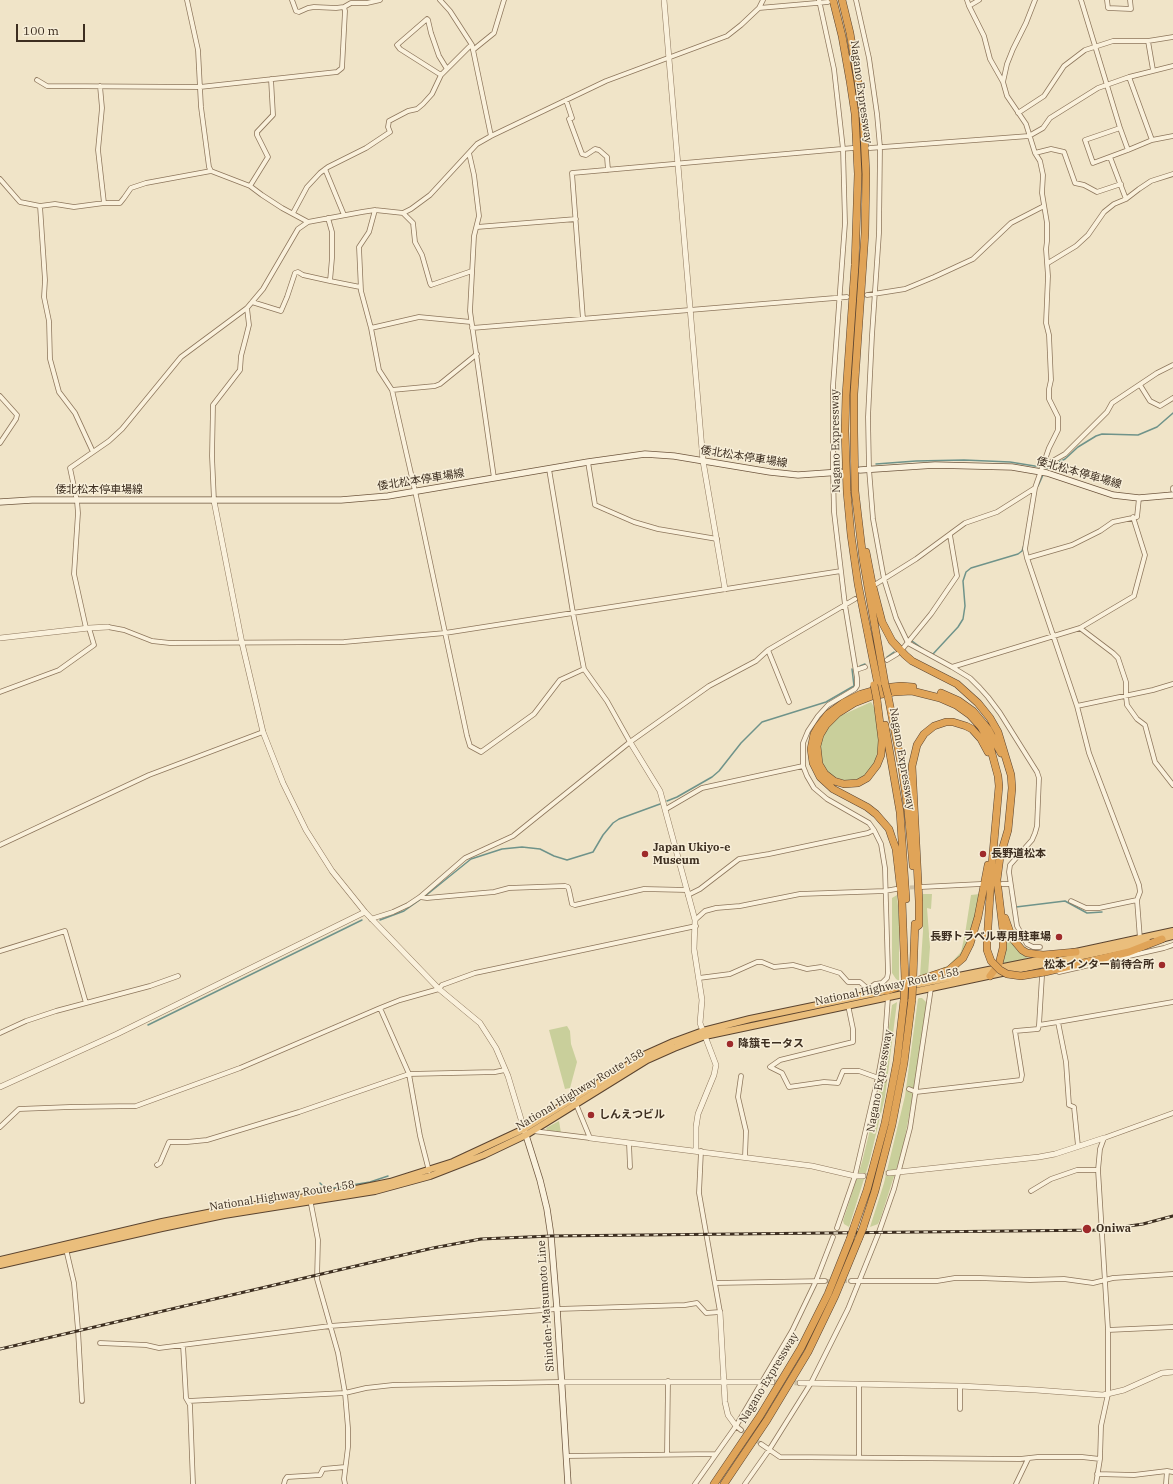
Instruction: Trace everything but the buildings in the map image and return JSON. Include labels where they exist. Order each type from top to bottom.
[{"type":"highway","name":"Nagano Expressway","points":[[724,1484],[767,1420],[808,1352],[835,1296],[863,1228],[892,1125],[904,1063],[912,998],[915,928],[914,873],[908,811],[902,768],[862,559],[855,491],[854,394],[865,233],[866,174],[863,113],[850,33],[842,0]]},
{"type":"highway","name":"Nagano Expressway","points":[[714,1484],[760,1416],[801,1348],[828,1294],[850,1239],[867,1190],[885,1123],[896,1061],[904,1000],[907,929],[904,850],[898,795],[876,685],[854,560],[849,512],[846,395],[858,206],[857,146],[855,114],[844,43],[831,1]]},
{"type":"highway","points":[[855,491],[872,583],[882,622],[888,636],[897,648],[912,661],[957,684],[978,702],[998,732],[1009,769],[1012,781],[1008,830],[999,864],[997,880],[1003,930],[1003,948],[1001,960],[990,976]]},
{"type":"highway","points":[[905,979],[902,901],[896,849],[888,829],[876,814],[867,807],[833,789],[820,777],[816,770],[812,756],[812,742],[816,731],[823,720],[835,708],[861,694],[882,688],[892,687],[922,688],[950,696],[973,711],[988,730],[1009,769]]},
{"type":"highway","points":[[879,699],[882,740],[881,755],[877,766],[867,778],[858,783],[844,784],[834,781],[821,769],[817,758],[818,741],[826,725],[838,713],[862,699],[883,693],[902,691],[923,693],[956,705],[970,715],[981,727],[988,739],[998,776],[999,786],[987,950],[991,961],[1000,970],[1007,974],[1021,976],[1044,974],[1129,952],[1162,939]]},
{"type":"highway","points":[[915,928],[919,925],[919,901],[912,766],[915,752],[921,739],[929,730],[940,724],[953,722],[966,726],[977,734],[985,745],[998,776]]},
{"type":"highway","points":[[887,994],[945,972],[955,967],[963,958],[970,944],[978,917],[995,829]]},
{"type":"highway","points":[[998,893],[1012,938],[1022,950],[1037,956],[1076,952]]},
{"type":"highway","name":"National Highway Route 158","points":[[525,1132],[533,1131],[647,1060],[704,1033],[848,1005],[887,994],[996,968],[1173,931]]},
{"type":"highway","name":"National Highway Route 158","points":[[0,1260],[224,1215],[310,1200],[375,1191],[484,1155],[525,1132],[644,1055],[673,1042],[750,1020],[874,994],[887,994],[931,988],[1173,936]]},
{"type":"highway","name":"National Highway Route 158","points":[[0,1265],[66,1247]]},
{"type":"main road","name":"倭北松本停車場線","points":[[0,502],[32,500],[341,500],[416,491],[645,454],[674,456],[791,474],[841,472]]},
{"type":"main road","name":"倭北松本停車場線","points":[[860,470],[917,465],[961,465],[1042,469],[1102,492],[1139,498],[1173,495]]},
{"type":"main road","name":"Shinden-Matsumoto Line","points":[[525,1132],[540,1180],[549,1221],[557,1309],[568,1484]]},
{"type":"street","points":[[187,0],[198,50],[200,87],[209,167],[211,171]]},
{"type":"street","points":[[292,0],[296,11],[299,12],[314,7],[336,8],[344,7],[351,3],[367,3],[380,0]]},
{"type":"street","points":[[440,0],[450,11],[473,48],[491,136]]},
{"type":"street","points":[[293,213],[308,187],[325,169],[366,148],[390,132],[388,127],[389,121],[408,111],[417,109],[423,104],[432,94],[441,75],[468,47],[473,48],[494,33],[504,0]]},
{"type":"street","points":[[664,0],[689,311],[703,461],[725,589]]},
{"type":"street","points":[[403,213],[430,195],[477,144],[606,80],[727,36],[741,25],[758,8],[763,0]]},
{"type":"street","points":[[856,0],[869,58],[880,147],[880,233],[868,417],[869,469],[873,519],[884,579],[896,618],[908,644],[970,678],[988,696],[1037,772],[1037,826],[1032,840],[1010,865],[1009,872],[1017,926],[1027,944],[1033,947],[1040,947]]},
{"type":"street","points":[[967,0],[968,6],[984,36],[990,59],[1003,82],[1007,96],[1026,124],[1035,153],[1040,161],[1048,241],[1046,249],[1048,263],[1046,323],[1049,335],[1051,380],[1048,400],[1058,417],[1058,430],[1049,448],[1035,488],[1025,549],[1052,636],[1077,706],[1089,753],[1138,884],[1140,892],[1137,900],[1140,939]]},
{"type":"street","points":[[968,6],[979,0]]},
{"type":"street","points":[[1003,82],[1007,64],[1035,0]]},
{"type":"street","points":[[1081,0],[1128,150]]},
{"type":"street","points":[[1107,0],[1108,8],[1131,9],[1130,0]]},
{"type":"street","points":[[699,978],[730,974],[757,962],[762,962],[774,967],[793,965],[807,969],[821,967],[840,973],[848,982],[860,982],[868,989],[876,984],[882,983],[887,978],[888,973],[884,856],[881,844],[874,830],[869,824],[827,799],[814,788],[803,766],[803,743],[808,731],[828,705],[855,689],[857,686],[856,670],[845,605],[834,512],[833,386],[838,298],[845,223],[843,149],[834,69],[819,1]]},
{"type":"street","points":[[758,8],[831,1]]},
{"type":"street","points":[[36,80],[47,86],[200,87],[337,72],[342,68],[344,7]]},
{"type":"street","points":[[441,75],[397,45],[427,19],[439,56],[447,69]]},
{"type":"street","points":[[1018,113],[1044,96],[1064,66],[1085,50],[1113,41],[1148,41],[1173,37]]},
{"type":"street","points":[[1148,41],[1153,70]]},
{"type":"street","points":[[870,148],[1029,136],[1038,132],[1050,118],[1107,84],[1153,70],[1173,66]]},
{"type":"street","points":[[1129,77],[1152,140]]},
{"type":"street","points":[[250,186],[268,157],[257,135],[257,132],[273,115],[271,79]]},
{"type":"street","points":[[100,86],[102,108],[98,150],[104,203]]},
{"type":"street","points":[[566,100],[572,118],[569,119],[582,154],[586,155],[595,149],[599,150],[607,157],[608,170]]},
{"type":"street","points":[[1120,128],[1085,140],[1093,163],[1152,140],[1173,136]]},
{"type":"street","points":[[583,319],[572,173],[677,165],[852,148]]},
{"type":"street","points":[[1035,153],[1051,149],[1064,152],[1075,183],[1084,185],[1097,192],[1121,184]]},
{"type":"street","points":[[469,153],[479,207],[477,227],[474,236],[470,311],[494,478]]},
{"type":"street","points":[[1110,157],[1126,199]]},
{"type":"street","points":[[325,169],[344,215]]},
{"type":"street","points":[[0,179],[20,202],[40,206],[54,204],[74,207],[104,203],[120,203],[131,188],[146,183],[211,171],[250,186],[262,196],[308,222]]},
{"type":"street","points":[[1048,263],[1076,246],[1088,235],[1104,212],[1114,204],[1126,199],[1151,181],[1173,174]]},
{"type":"street","points":[[40,206],[45,280],[44,297],[50,321],[50,360],[59,392],[75,413],[93,452]]},
{"type":"street","points":[[867,295],[905,289],[973,259],[1011,223],[1044,206]]},
{"type":"street","points":[[375,210],[369,232],[358,247],[360,287],[371,328],[379,370],[392,390],[416,491],[470,746],[481,752],[534,714],[560,680],[584,669]]},
{"type":"street","points":[[0,692],[59,670],[94,645],[74,574],[78,513],[70,468],[122,430],[181,357],[247,308],[263,289],[298,229],[308,222],[375,210],[403,213],[413,223],[416,242],[422,255],[431,285],[472,271]]},
{"type":"street","points":[[328,218],[332,238],[330,281]]},
{"type":"street","points":[[477,227],[576,219]]},
{"type":"street","points":[[252,302],[281,311],[288,298],[295,273],[298,272],[303,275],[360,287]]},
{"type":"street","points":[[472,328],[847,297]]},
{"type":"street","points":[[247,308],[248,325],[241,356],[240,370],[213,406],[212,456],[214,501],[242,643],[263,732],[283,783],[306,830],[332,871],[371,919],[440,989],[480,1023],[496,1048],[505,1070],[525,1132]]},
{"type":"street","points":[[371,328],[419,317],[471,322]]},
{"type":"street","points":[[392,390],[435,386],[440,384],[477,354]]},
{"type":"street","points":[[1042,469],[1065,454],[1106,412],[1112,403],[1173,364]]},
{"type":"street","points":[[1140,385],[1150,401],[1160,406],[1173,398]]},
{"type":"street","points":[[0,396],[17,415],[0,444]]},
{"type":"street","points":[[588,462],[595,505],[634,522],[658,529],[717,539]]},
{"type":"street","points":[[549,469],[584,669],[607,701],[658,787],[666,808],[695,920],[694,950],[702,1000],[700,1023],[716,1065],[714,1075],[698,1114],[696,1127],[699,1151],[699,1193],[720,1312],[725,1402],[728,1415],[741,1430]]},
{"type":"street","points":[[876,584],[916,559],[965,523],[997,512],[1035,488]]},
{"type":"street","points":[[1027,558],[1072,545],[1100,531],[1113,522],[1137,517],[1139,498]]},
{"type":"street","points":[[952,667],[1080,628],[1134,596],[1145,555],[1133,517]]},
{"type":"street","points":[[904,647],[931,614],[957,576],[950,535]]},
{"type":"street","points":[[0,638],[108,627],[124,630],[152,641],[170,643],[344,642],[445,633],[841,571]]},
{"type":"street","points":[[371,919],[393,912],[420,897],[465,858],[513,836],[630,742],[709,686],[756,660],[768,650],[855,599]]},
{"type":"street","points":[[1080,628],[1113,652],[1118,658],[1126,682],[1127,705],[1132,713],[1145,725],[1156,762],[1173,785]]},
{"type":"street","points":[[768,650],[789,702]]},
{"type":"street","points":[[888,660],[897,654]]},
{"type":"street","points":[[856,670],[865,667]]},
{"type":"street","points":[[1077,706],[1153,690],[1173,684]]},
{"type":"street","points":[[0,845],[149,775],[263,732]]},
{"type":"street","points":[[666,808],[702,788],[803,766]]},
{"type":"street","points":[[420,897],[427,898],[494,892],[509,888],[565,886],[568,887],[572,904],[575,905],[644,889],[687,892],[700,889],[739,858],[776,853],[868,833],[874,830]]},
{"type":"street","points":[[921,887],[981,884]]},
{"type":"street","points":[[1002,884],[1010,884]]},
{"type":"street","points":[[695,920],[705,912],[716,908],[740,906],[800,894],[885,891],[896,889]]},
{"type":"street","points":[[1071,901],[1086,908],[1099,908],[1137,900]]},
{"type":"street","points":[[0,1088],[117,1034],[365,912]]},
{"type":"street","points":[[0,1127],[19,1109],[136,1106],[240,1068],[380,1008],[400,1000],[440,989],[442,985],[475,973],[696,926]]},
{"type":"street","points":[[0,951],[65,931],[86,1003]]},
{"type":"street","points":[[1037,966],[1039,975],[1173,945]]},
{"type":"street","points":[[909,1089],[916,1092],[1021,1080],[1022,1075],[1015,1031],[1038,1029],[1044,974]]},
{"type":"street","points":[[0,1033],[26,1021],[150,986],[178,976]]},
{"type":"street","points":[[871,987],[874,994]]},
{"type":"street","points":[[745,1484],[811,1383],[848,1309],[879,1232],[899,1172],[910,1128],[931,988]]},
{"type":"street","points":[[837,1228],[855,1176],[878,1077],[885,1039],[887,994]]},
{"type":"street","points":[[1039,1025],[1173,1002]]},
{"type":"street","points":[[848,1005],[853,1029],[853,1042],[780,1060],[770,1067],[782,1074],[789,1087],[824,1082],[838,1083],[843,1072],[859,1071],[884,1080]]},
{"type":"street","points":[[380,1008],[409,1074],[421,1141],[429,1173]]},
{"type":"street","points":[[1058,1022],[1066,1062],[1069,1105],[1074,1107],[1078,1146]]},
{"type":"street","points":[[157,1165],[160,1163],[169,1142],[207,1140],[299,1112],[409,1074],[495,1072],[505,1070]]},
{"type":"street","points":[[741,1076],[738,1097],[746,1130],[745,1157]]},
{"type":"street","points":[[576,1104],[590,1138]]},
{"type":"street","points":[[889,1173],[1040,1157],[1104,1138],[1173,1113]]},
{"type":"street","points":[[533,1131],[812,1166],[855,1176],[863,1176]]},
{"type":"street","points":[[1096,1484],[1100,1459],[1101,1426],[1108,1394],[1108,1330],[1098,1170],[1100,1149],[1104,1138]]},
{"type":"street","points":[[629,1142],[630,1167]]},
{"type":"street","points":[[1032,1191],[1051,1179],[1077,1170],[1098,1170]]},
{"type":"street","points":[[310,1200],[318,1240],[317,1279],[338,1353],[345,1393],[348,1428],[344,1478],[345,1484]]},
{"type":"street","points":[[695,1484],[736,1426],[763,1382],[792,1330],[816,1281],[834,1237]]},
{"type":"street","points":[[66,1247],[74,1283],[82,1401]]},
{"type":"street","points":[[851,1281],[937,1281],[955,1278],[974,1278],[1030,1280],[1064,1279],[1093,1283],[1113,1278],[1173,1274]]},
{"type":"street","points":[[715,1283],[825,1281]]},
{"type":"street","points":[[100,1343],[146,1345],[159,1348],[330,1326],[557,1309],[685,1306],[697,1303],[706,1313],[720,1312]]},
{"type":"street","points":[[1108,1330],[1173,1327]]},
{"type":"street","points":[[183,1345],[186,1398],[190,1405],[193,1484]]},
{"type":"street","points":[[800,1382],[960,1386],[1108,1394],[1124,1390],[1162,1373],[1173,1372]]},
{"type":"street","points":[[188,1401],[345,1393],[366,1388],[393,1385],[562,1382],[772,1382]]},
{"type":"street","points":[[667,1454],[668,1382]]},
{"type":"street","points":[[859,1384],[859,1457]]},
{"type":"street","points":[[960,1386],[960,1409]]},
{"type":"street","points":[[761,1444],[768,1450],[780,1456],[1028,1459],[1038,1456],[1100,1459]]},
{"type":"street","points":[[566,1456],[716,1454]]},
{"type":"street","points":[[1016,1484],[1028,1459]]},
{"type":"street","points":[[284,1484],[287,1478],[320,1475],[323,1469],[345,1467]]},
{"type":"street","points":[[1166,1484],[1167,1471]]},
{"type":"street","points":[[1097,1474],[1173,1472]]},
{"type":"green space","points":[[871,702],[875,709],[879,745],[874,766],[868,774],[861,779],[846,781],[828,774],[822,765],[820,743],[829,726],[840,716]]},
{"type":"green space","points":[[923,894],[932,894],[931,909],[927,908],[930,947],[928,974],[920,976],[923,931]]},
{"type":"green space","points":[[980,894],[966,949],[957,963],[943,970],[942,968],[948,966],[961,952],[971,895]]},
{"type":"green space","points":[[897,895],[899,917],[899,981],[892,973],[892,898]]},
{"type":"green space","points":[[1010,936],[1016,948],[1028,958],[1001,965],[1005,956],[1006,937]]},
{"type":"green space","points":[[919,998],[922,998],[926,1002],[926,1012],[903,1148],[881,1217],[878,1224],[870,1227],[884,1183],[905,1096]]},
{"type":"green space","points":[[897,1002],[885,1097],[869,1163],[849,1227],[844,1224],[843,1221],[862,1162],[881,1085],[892,1005]]},
{"type":"green space","points":[[567,1026],[570,1031],[571,1044],[577,1062],[570,1088],[565,1089],[549,1030]]},
{"type":"green space","points":[[559,1121],[561,1133],[547,1130],[546,1128]]},
{"type":"waterway","points":[[876,464],[964,460],[1010,462],[1047,468],[1065,459],[1078,447],[1096,436],[1102,434],[1138,435],[1157,427],[1173,413]]},
{"type":"waterway","points":[[1038,486],[1043,475]]},
{"type":"waterway","points":[[930,653],[933,654],[958,627],[963,619],[965,606],[963,581],[966,572],[971,568],[1018,554],[1022,551],[1024,545]]},
{"type":"waterway","points":[[912,641],[923,649]]},
{"type":"waterway","points":[[887,657],[894,652]]},
{"type":"waterway","points":[[860,666],[865,664]]},
{"type":"waterway","points":[[667,801],[712,777],[719,771],[741,743],[762,722],[826,702],[854,686],[852,669]]},
{"type":"waterway","points":[[424,897],[471,859],[502,849],[522,847],[540,849],[554,856],[567,860],[593,852],[603,835],[613,823],[619,819],[660,804]]},
{"type":"waterway","points":[[380,920],[404,911],[421,899]]},
{"type":"waterway","points":[[1016,907],[1065,901],[1087,913],[1102,912]]},
{"type":"waterway","points":[[148,1025],[362,920]]},
{"type":"waterway","points":[[320,1183],[328,1189],[370,1182],[388,1176]]},
{"type":"tunnel","points":[[904,888],[919,887]]},
{"type":"tunnel","points":[[863,1176],[889,1173]]},
{"type":"tunnel","points":[[825,1281],[851,1281]]},
{"type":"tunnel","points":[[772,1382],[800,1383]]},
{"type":"tunnel","points":[[741,1430],[761,1444]]},
{"type":"railway","points":[[0,1349],[433,1248],[481,1239],[551,1236],[1102,1230],[1143,1224],[1173,1216]]},
{"type":"place","name":"Japan Ukiyo-e Museum","points":[[645,854]]},
{"type":"place","name":"長野道松本","points":[[983,854]]},
{"type":"place","name":"長野トラベル専用駐車場","points":[[1059,937]]},
{"type":"place","name":"松本インター前待合所","points":[[1162,965]]},
{"type":"place","name":"降簱モータス","points":[[730,1044]]},
{"type":"place","name":"しんえつビル","points":[[591,1115]]},
{"type":"place","name":"Oniwa","points":[[1087,1229]]}]
